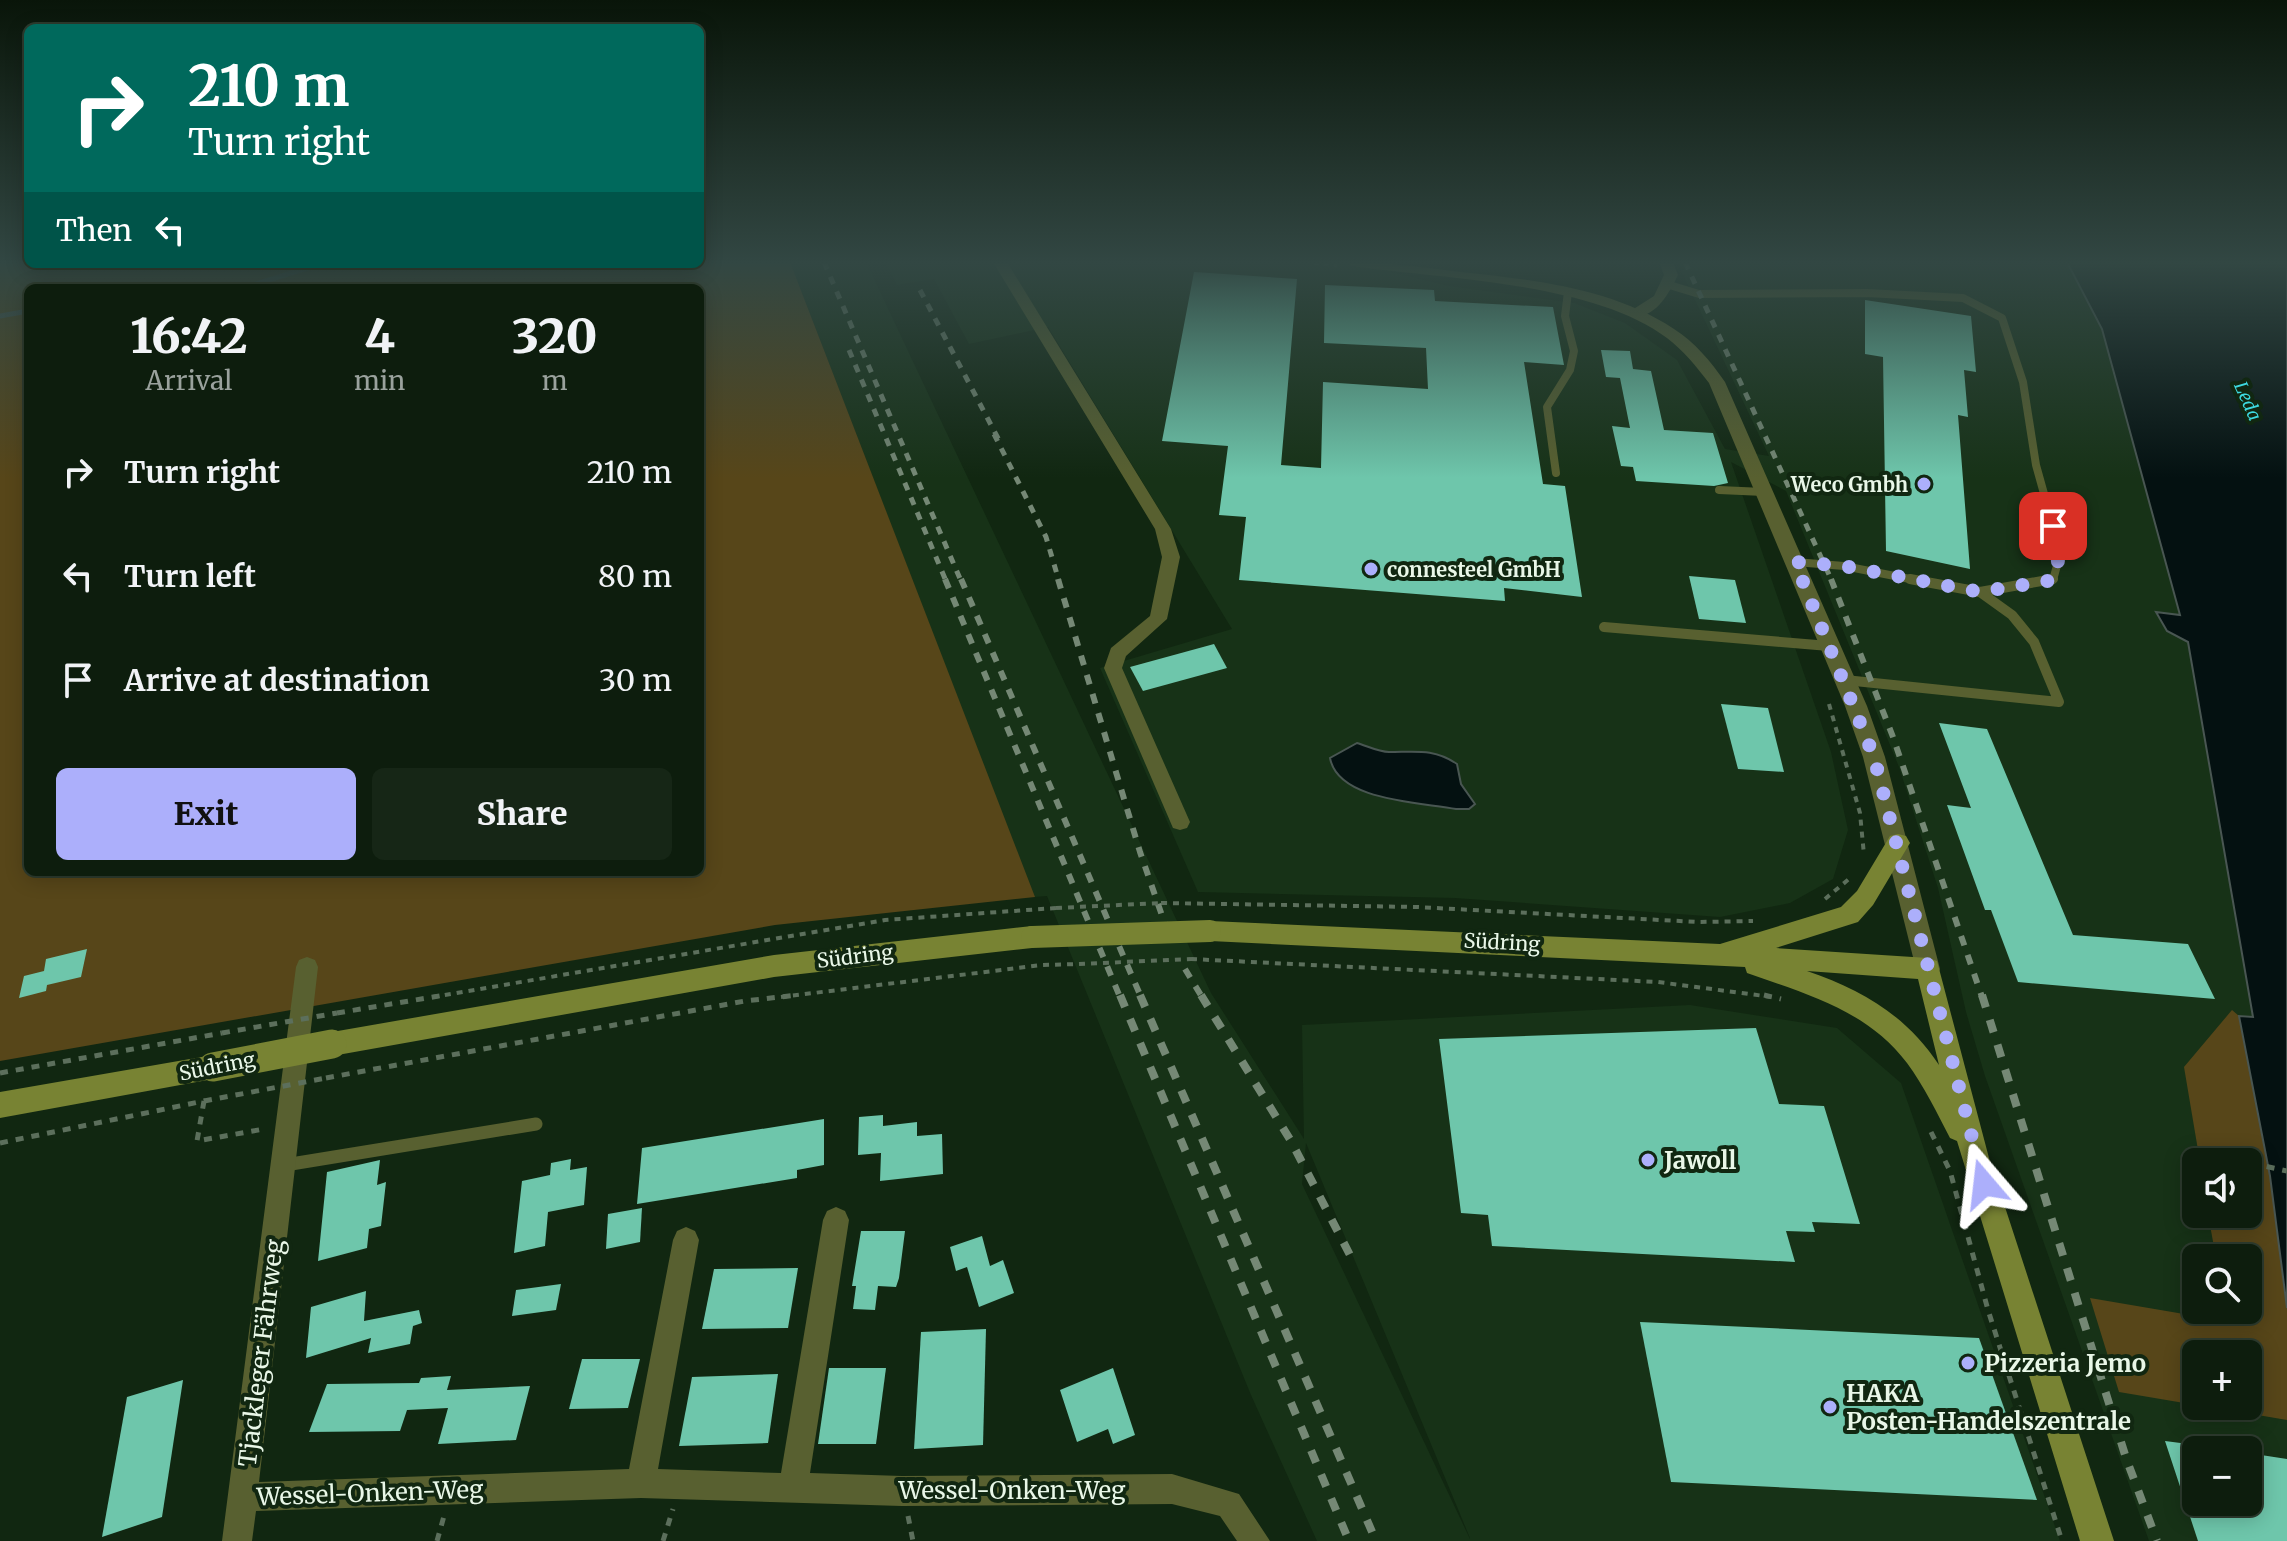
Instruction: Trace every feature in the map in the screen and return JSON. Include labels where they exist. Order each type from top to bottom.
[{"type":"main road","points":[[1722,953],[1849,915],[1865,898],[1898,843]]},
{"type":"main road","name":"Südring","points":[[0,1105],[774,966],[1032,937],[1210,931],[1395,937],[1722,953],[1928,969]]},
{"type":"main road","name":"Südring","points":[[1722,953],[1847,997],[1873,1012],[1908,1043],[1927,1070],[1975,1158]]},
{"type":"main road","points":[[1928,969],[1975,1158],[2097,1541]]},
{"type":"street","points":[[1044,334],[1163,529],[1171,557],[1158,619],[1118,653],[1113,668],[1180,822]]},
{"type":"street","points":[[1672,334],[1705,363],[1717,382],[1845,680],[1874,757],[1928,969]]},
{"type":"street","name":"Tjackleger Fährweg","points":[[232,1539],[242,1497],[307,967]]},
{"type":"street","points":[[793,1487],[836,1220]]},
{"type":"street","points":[[641,1483],[686,1240]]},
{"type":"street","name":"Wessel-Onken-Weg","points":[[242,1497],[641,1483],[902,1491],[1172,1489],[1229,1504],[1255,1541]]},
{"type":"lane","points":[[1556,473],[1547,407],[1570,370],[1574,351],[1570,334]]},
{"type":"lane","points":[[1795,562],[1844,566],[1980,592],[2053,580],[2058,562],[2053,526],[2036,465],[2023,382],[2007,334]]},
{"type":"lane","points":[[1719,490],[1764,492]]},
{"type":"lane","points":[[1845,680],[2059,702],[2034,642],[2012,615],[1980,592]]},
{"type":"lane","points":[[1604,627],[1831,647]]},
{"type":"lane","points":[[285,1165],[536,1124]]},
{"type":"path","points":[[1828,700],[1860,813],[1864,853],[1858,865]]},
{"type":"path","points":[[1820,902],[1851,877]]},
{"type":"path","points":[[0,1073],[885,920],[1200,902],[1417,907],[1698,922],[1753,921]]},
{"type":"path","points":[[0,1143],[204,1101],[745,1001],[1042,965],[1221,959],[1658,982],[1753,992],[1793,1002]]},
{"type":"path","points":[[204,1101],[197,1141],[287,1125]]},
{"type":"path","points":[[1925,1119],[1950,1171],[1988,1310],[2062,1541]]},
{"type":"path","points":[[2262,1165],[2287,1171]]},
{"type":"shaded area","points":[[0,334],[24,334],[24,876],[704,876],[704,334],[818,334],[1035,897],[775,925],[0,1061]]},
{"type":"shaded area","points":[[818,334],[900,334],[1211,993],[1304,1139],[1302,1025],[1690,1005],[1837,1028],[1901,1083],[2060,1541],[1317,1541],[1251,1395],[1047,896],[1034,897]],"holes":[[[1306,1143],[1470,1539],[1302,1184]]]},
{"type":"shaded area","points":[[964,334],[1016,334],[969,344]]},
{"type":"shaded area","points":[[1052,334],[1640,334],[1677,360],[1725,449],[1769,456],[1711,334],[2103,334],[2180,616],[2156,613],[2167,631],[2188,641],[2253,1018],[2239,1017],[2270,1176],[2287,1308],[2287,1541],[2149,1541],[1985,1076],[1966,1012],[1938,888],[1899,767],[1786,491],[1731,462],[1831,752],[1848,830],[1833,879],[1790,903],[1720,917],[1455,898],[1198,892],[1100,668],[1232,629]]},
{"type":"shaded area","points":[[2232,1010],[2239,1016],[2270,1176],[2287,1308],[2287,1420],[2262,1416],[2262,1340],[2182,1340],[2182,1403],[2119,1392],[2090,1298],[2182,1314],[2182,1324],[2262,1324],[2262,1244],[2213,1244],[2211,1228],[2262,1228],[2262,1148],[2198,1148],[2184,1067]]},
{"type":"water","name":"Leda","points":[[2103,334],[2287,334],[2287,1308],[2270,1176],[2239,1016],[2253,1017],[2188,642],[2167,631],[2156,612],[2180,615]]},
{"type":"water","points":[[1357,743],[1385,752],[1424,752],[1449,759],[1457,764],[1461,784],[1475,804],[1469,809],[1456,809],[1402,801],[1364,791],[1348,783],[1336,772],[1330,758]]},
{"type":"building","points":[[1182,334],[1292,334],[1281,465],[1321,468],[1323,382],[1428,389],[1426,348],[1324,343],[1324,334],[1558,334],[1564,365],[1524,362],[1543,484],[1565,486],[1582,597],[1504,588],[1505,601],[1239,580],[1246,517],[1219,515],[1228,446],[1162,441]]},
{"type":"building","name":"Weco Gmbh","points":[[1865,334],[1973,334],[1976,372],[1964,370],[1968,417],[1958,415],[1970,569],[1886,551],[1883,357],[1865,354]]},
{"type":"building","points":[[1601,350],[1630,351],[1633,369],[1651,371],[1664,430],[1713,433],[1728,483],[1714,486],[1636,481],[1633,467],[1621,466],[1612,426],[1630,428],[1620,378],[1606,377]]},
{"type":"building","points":[[1689,576],[1735,580],[1746,623],[1699,619]]},
{"type":"building","points":[[1214,644],[1227,668],[1143,691],[1130,667]]},
{"type":"building","points":[[1721,704],[1768,708],[1784,772],[1738,769]]},
{"type":"building","points":[[1939,723],[1987,729],[2073,935],[2188,944],[2215,999],[2018,982],[1991,910],[1985,910],[1947,805],[1971,808]]},
{"type":"building","points":[[87,949],[81,977],[47,985],[46,991],[19,998],[24,976],[44,971],[46,959]]},
{"type":"building","name":"Jawoll","points":[[1756,1028],[1779,1104],[1824,1106],[1860,1224],[1812,1222],[1815,1232],[1786,1231],[1795,1262],[1492,1246],[1488,1215],[1461,1213],[1439,1039]]},
{"type":"building","points":[[883,1115],[883,1126],[917,1122],[917,1136],[942,1134],[943,1174],[880,1181],[881,1153],[858,1155],[859,1117]]},
{"type":"building","points":[[824,1119],[824,1165],[797,1170],[797,1178],[637,1204],[642,1148]]},
{"type":"building","points":[[571,1159],[570,1170],[587,1167],[584,1205],[548,1212],[545,1246],[514,1253],[522,1181],[550,1175],[551,1163]]},
{"type":"building","points":[[380,1160],[377,1185],[386,1182],[381,1226],[369,1229],[367,1248],[318,1261],[327,1172]]},
{"type":"building","points":[[642,1208],[640,1242],[606,1249],[608,1214]]},
{"type":"building","points":[[861,1231],[905,1231],[896,1287],[878,1286],[875,1310],[853,1309],[856,1286],[852,1286]]},
{"type":"building","points":[[982,1236],[990,1266],[1003,1260],[1014,1293],[979,1307],[967,1267],[956,1271],[950,1247]]},
{"type":"building","points":[[798,1268],[788,1328],[702,1329],[714,1269]]},
{"type":"building","points":[[561,1284],[556,1310],[512,1316],[516,1290]]},
{"type":"building","points":[[366,1291],[364,1321],[419,1310],[422,1323],[413,1326],[410,1344],[368,1353],[371,1338],[306,1358],[311,1307]]},
{"type":"building","name":"HAKA Posten-Handelszentrale","points":[[1640,1322],[1979,1338],[2037,1500],[1671,1482]]},
{"type":"building","points":[[986,1329],[983,1445],[914,1449],[921,1332]]},
{"type":"building","points":[[582,1359],[640,1359],[628,1408],[569,1409]]},
{"type":"building","points":[[829,1368],[886,1368],[876,1444],[818,1444]]},
{"type":"building","points":[[1113,1368],[1135,1435],[1113,1444],[1108,1429],[1077,1442],[1060,1390]]},
{"type":"building","points":[[778,1374],[768,1443],[679,1446],[692,1377]]},
{"type":"building","points":[[451,1376],[447,1390],[530,1386],[516,1440],[438,1444],[448,1408],[407,1410],[400,1431],[309,1432],[327,1384],[419,1383],[421,1378]]},
{"type":"building","points":[[183,1380],[162,1517],[102,1537],[127,1397]]},
{"type":"building","points":[[2165,1441],[2182,1443],[2182,1493]]},
{"type":"building","points":[[2262,1455],[2287,1459],[2287,1541],[2198,1541],[2190,1516],[2262,1516]]},
{"type":"railway","points":[[855,334],[961,581]]},
{"type":"railway","points":[[943,334],[1000,442]]},
{"type":"railway","points":[[1718,334],[1832,581]]},
{"type":"railway","points":[[849,350],[946,581]]},
{"type":"railway","points":[[994,434],[1046,537],[1059,581]]},
{"type":"railway","points":[[945,579],[1120,997]]},
{"type":"railway","points":[[961,579],[1141,997]]},
{"type":"railway","points":[[1058,579],[1140,852],[1166,927]]},
{"type":"railway","points":[[1831,579],[1893,737],[1982,997]]},
{"type":"railway","points":[[1185,969],[1202,997]]},
{"type":"railway","points":[[1120,995],[1349,1541]]},
{"type":"railway","points":[[1140,995],[1376,1541]]},
{"type":"railway","points":[[1201,995],[1291,1141],[1351,1257]]},
{"type":"railway","points":[[1982,995],[2126,1458],[2157,1541]]},
{"type":"place","name":"Weco Gmbh","points":[[1924,484]]},
{"type":"place","name":"connesteel GmbH","points":[[1371,569]]},
{"type":"place","name":"Jawoll","points":[[1648,1160]]},
{"type":"place","name":"Pizzeria Jemo","points":[[1968,1363]]},
{"type":"place","name":"HAKA Posten-Handelszentrale","points":[[1830,1407]]},
{"type":"route","points":[[1984,1184],[1874,757],[1856,706],[1795,562],[1844,566],[1980,592],[2053,580],[2058,562],[2053,526]]}]
